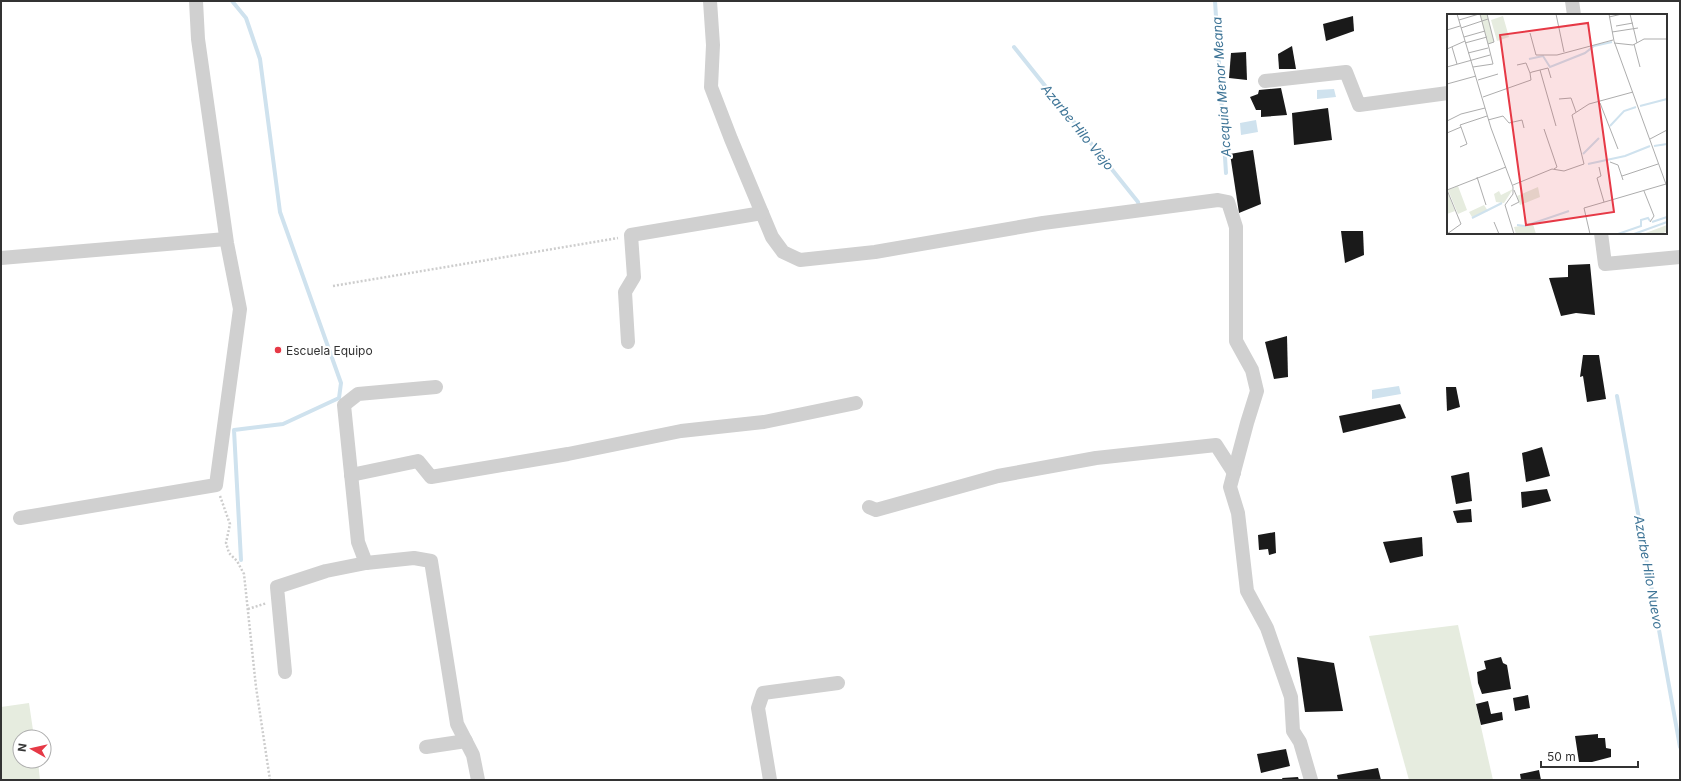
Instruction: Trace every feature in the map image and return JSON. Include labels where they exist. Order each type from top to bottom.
[{"type":"street","points":[[20,518],[216,485],[240,310],[226,239],[198,39],[196,1]]},
{"type":"street","points":[[710,1],[713,45],[711,86],[772,237],[783,252],[800,260],[875,252],[1043,223],[1218,200],[1228,202],[1236,227],[1236,341],[1252,370],[1257,391],[1230,487],[1238,513],[1247,591],[1267,628],[1291,697],[1293,731],[1300,742],[1311,780]]},
{"type":"street","points":[[1572,1],[1574,14]]},
{"type":"street","points":[[1265,81],[1346,72],[1359,105],[1447,93]]},
{"type":"street","points":[[628,342],[625,292],[634,277],[631,235],[762,213]]},
{"type":"street","points":[[1601,234],[1604,264],[1680,256]]},
{"type":"street","points":[[1,258],[226,239]]},
{"type":"street","points":[[366,563],[358,542],[344,405],[358,394],[436,387]]},
{"type":"street","points":[[351,475],[418,461],[431,476],[568,454],[681,432],[764,422],[856,403]]},
{"type":"street","points":[[869,507],[876,510],[998,476],[1096,458],[1216,445],[1234,473]]},
{"type":"street","points":[[285,672],[277,587],[326,571],[366,563],[414,558],[431,561],[457,724],[473,755],[478,780]]},
{"type":"street","points":[[770,780],[758,708],[763,693],[838,683]]},
{"type":"street","points":[[426,747],[466,741]]},
{"type":"path","points":[[333,286],[631,235]]},
{"type":"path","points":[[216,485],[230,524],[226,543],[229,553],[237,561],[244,574],[256,687],[270,780]]},
{"type":"path","points":[[248,610],[278,598]]},
{"type":"shaded area","points":[[1458,625],[1493,780],[1409,780],[1369,636]]},
{"type":"shaded area","points":[[29,703],[33,729],[12,729],[12,769],[39,769],[40,780],[1,780],[1,707]]},
{"type":"water","points":[[1334,89],[1336,97],[1317,99],[1317,90]]},
{"type":"water","points":[[1256,120],[1258,132],[1241,135],[1240,123]]},
{"type":"water","points":[[1399,386],[1401,394],[1372,399],[1372,390]]},
{"type":"building","points":[[1353,16],[1354,31],[1326,41],[1323,24]]},
{"type":"building","points":[[1292,46],[1296,69],[1279,69],[1278,54]]},
{"type":"building","points":[[1246,52],[1247,80],[1229,78],[1231,53]]},
{"type":"building","points":[[1281,88],[1287,115],[1261,117],[1261,110],[1256,110],[1250,97],[1258,94],[1259,90]]},
{"type":"building","points":[[1328,108],[1332,140],[1294,145],[1292,113]]},
{"type":"building","points":[[1253,150],[1261,204],[1239,213],[1230,154]]},
{"type":"building","points":[[1341,231],[1363,231],[1364,255],[1345,263]]},
{"type":"building","points":[[1590,264],[1595,315],[1576,313],[1561,316],[1549,278],[1568,277],[1568,265]]},
{"type":"building","points":[[1287,336],[1288,377],[1274,379],[1265,342]]},
{"type":"building","points":[[1583,355],[1599,355],[1606,399],[1587,402],[1583,376],[1580,377]]},
{"type":"building","points":[[1446,387],[1456,387],[1460,407],[1447,411]]},
{"type":"building","points":[[1400,404],[1406,418],[1343,433],[1339,416]]},
{"type":"building","points":[[1542,447],[1550,476],[1526,482],[1522,453]]},
{"type":"building","points":[[1469,472],[1472,501],[1456,504],[1451,476]]},
{"type":"building","points":[[1547,489],[1551,501],[1522,508],[1521,492]]},
{"type":"building","points":[[1471,509],[1472,522],[1457,523],[1453,511]]},
{"type":"building","points":[[1275,532],[1276,553],[1269,555],[1268,549],[1259,550],[1258,535]]},
{"type":"building","points":[[1422,537],[1423,556],[1390,563],[1383,542]]},
{"type":"building","points":[[1297,657],[1334,663],[1343,711],[1305,712]]},
{"type":"building","points":[[1501,657],[1503,663],[1507,665],[1511,689],[1482,694],[1478,683],[1477,672],[1486,669],[1484,661]]},
{"type":"building","points":[[1528,695],[1530,708],[1515,711],[1513,698]]},
{"type":"building","points":[[1488,701],[1491,714],[1502,712],[1503,720],[1481,725],[1476,704]]},
{"type":"building","points":[[1598,734],[1598,738],[1605,738],[1606,748],[1611,749],[1611,757],[1592,762],[1579,762],[1575,736]]},
{"type":"building","points":[[1286,749],[1290,766],[1261,773],[1257,754]]},
{"type":"building","points":[[1378,768],[1381,780],[1338,780],[1337,775]]},
{"type":"building","points":[[1539,770],[1541,780],[1521,780],[1520,774]]},
{"type":"building","points":[[1298,777],[1299,780],[1283,780],[1282,778]]},
{"type":"waterway","points":[[232,1],[246,18],[260,59],[280,212],[341,383],[339,398],[283,424],[234,430],[241,560]]},
{"type":"waterway","name":"Acequia Menor Meana","points":[[1215,1],[1226,173]]},
{"type":"waterway","name":"Azarbe Hilo Viejo","points":[[1014,47],[1138,202],[1139,207]]},
{"type":"waterway","name":"Azarbe Hilo Nuevo","points":[[1617,396],[1680,747]]},
{"type":"place","name":"Escuela Equipo","points":[[278,350]]}]
